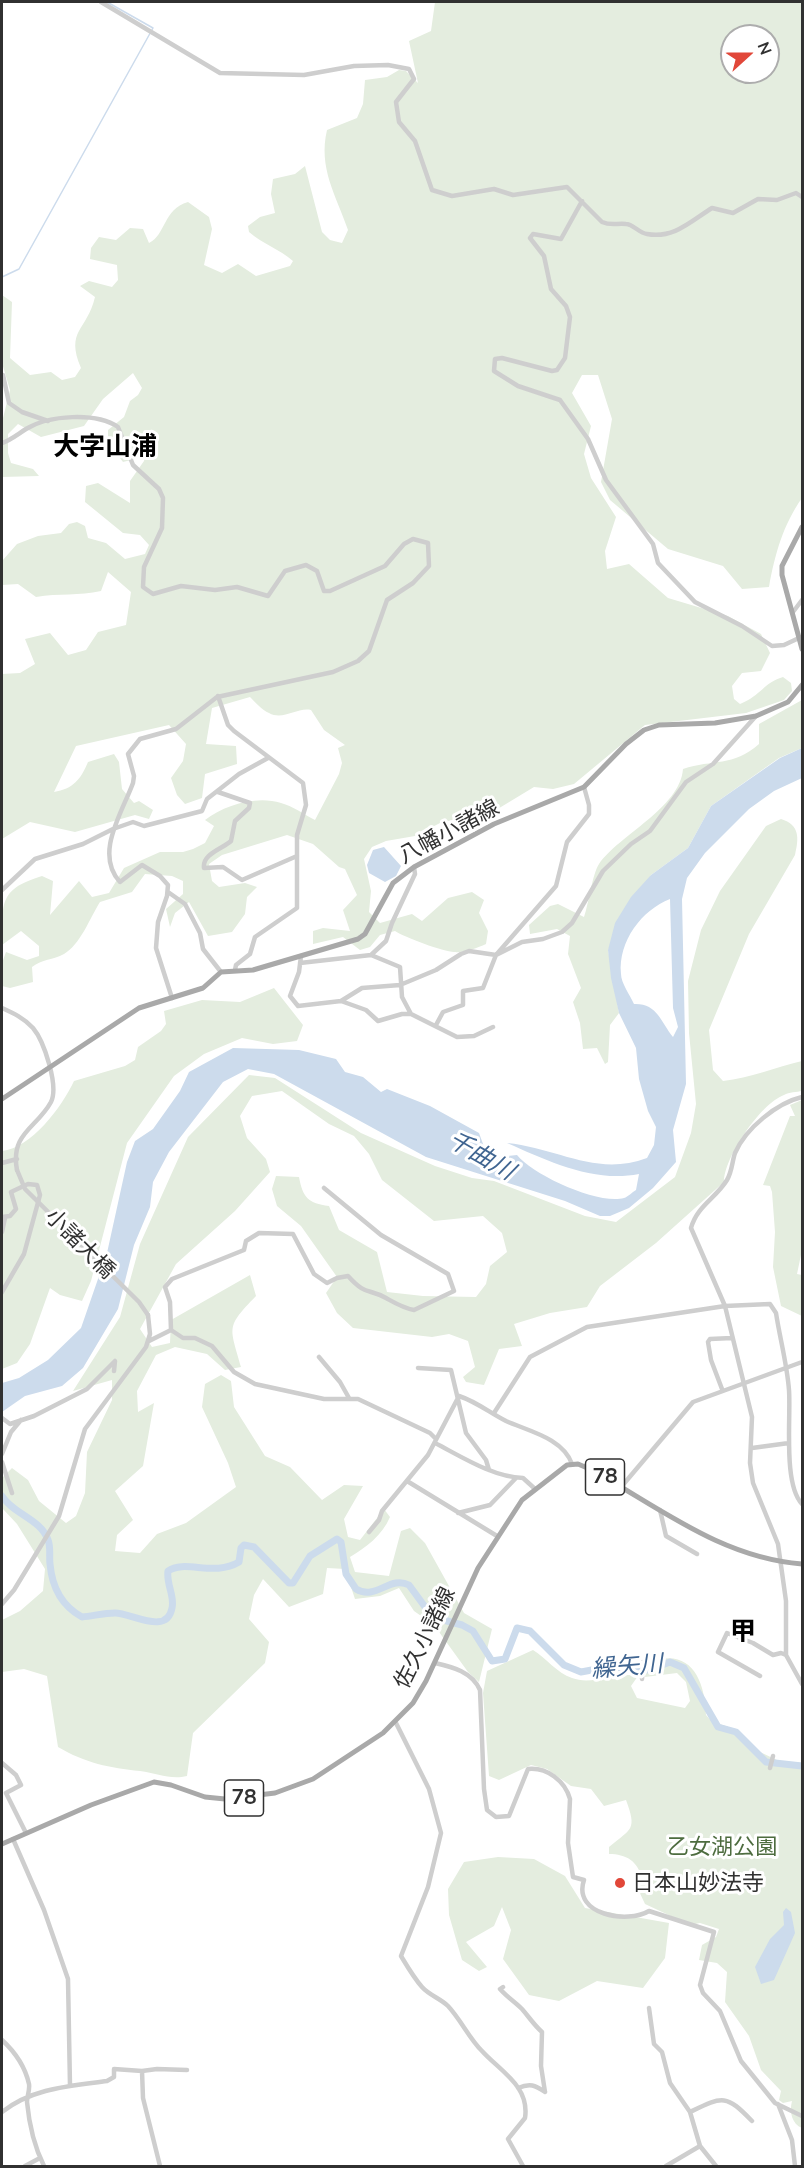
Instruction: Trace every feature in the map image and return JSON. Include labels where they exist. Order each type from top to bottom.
[{"type":"main road","points":[[802,527],[782,566],[784,585],[800,628],[799,638],[802,649]]},
{"type":"main road","name":"八幡小諸線","points":[[2,1099],[139,1008],[203,988],[221,972],[253,970],[300,960],[351,942],[365,934],[393,884],[414,867],[494,824],[584,787],[626,744],[644,730],[659,725],[715,723],[756,716],[788,702],[802,685]]},
{"type":"main road","name":"78","points":[[572,1464],[592,1470],[622,1486],[730,1549],[802,1564]]},
{"type":"main road","name":"佐久小諸線","points":[[2,1844],[91,1804],[154,1782],[171,1785],[205,1797],[225,1799],[287,1790],[313,1779],[396,1723],[413,1703],[435,1663],[461,1602],[497,1536],[522,1500],[534,1488],[563,1467],[572,1464]]},
{"type":"street","points":[[101,2],[220,73],[304,75],[354,66],[388,65],[409,69],[414,79],[400,95],[396,107],[402,128],[415,141],[432,190],[452,196],[494,189],[513,195],[559,186],[570,188],[592,214],[608,225],[627,224],[645,234],[664,235],[682,229],[712,208],[733,213],[761,198],[777,200],[796,193],[802,197]]},
{"type":"street","points":[[582,201],[561,239],[533,234],[530,238],[543,256],[551,289],[566,306],[570,317],[565,358],[557,370],[552,371],[501,358],[495,359],[494,371],[518,386],[560,400],[588,439],[606,480],[653,544],[658,563],[694,602],[742,626],[772,646],[784,645],[799,638]]},
{"type":"street","points":[[3,375],[9,403],[22,412],[48,421]]},
{"type":"street","points":[[2,443],[27,428],[48,421],[80,419],[112,423],[122,433],[133,465],[159,489],[163,498],[162,528],[142,577],[143,587],[153,594],[181,586],[215,590],[237,587],[268,596],[285,571],[306,565],[317,571],[324,591],[330,591],[385,566],[404,544],[413,539],[428,543],[429,566],[413,583],[387,600],[365,656],[333,672],[218,696],[176,729],[149,736],[136,743],[128,754],[134,776],[133,783],[113,829],[108,861],[118,881],[125,880],[142,865],[160,876],[168,885],[168,892],[158,922],[156,948],[172,998]]},
{"type":"street","points":[[793,612],[802,600]]},
{"type":"street","points":[[218,696],[228,725],[268,758],[288,769],[303,783],[306,805],[299,825],[297,908],[255,937],[250,954],[236,965],[235,970]]},
{"type":"street","points":[[493,1027],[474,1036],[457,1037],[436,1025],[426,1023],[411,1014],[402,998],[400,985],[400,968],[371,955],[300,960],[290,996],[294,1004],[298,1006],[340,1001],[362,988],[400,985],[436,970],[469,951],[496,955],[522,942],[551,937],[568,928],[603,871],[631,844],[650,831],[686,783],[713,764],[756,716]]},
{"type":"street","points":[[2,890],[36,859],[83,844],[113,829],[133,822],[144,826],[198,814],[204,810],[207,799],[238,774],[268,758]]},
{"type":"street","points":[[436,1025],[443,1012],[463,1005],[463,991],[483,988],[496,955],[556,886],[567,842],[589,814],[590,805],[584,787]]},
{"type":"street","points":[[218,792],[250,803],[249,808],[235,820],[231,841],[212,852],[205,861],[204,868],[223,867],[242,880],[297,856]]},
{"type":"street","points":[[371,955],[387,941],[392,923],[415,874],[414,867]]},
{"type":"street","points":[[168,892],[185,904],[200,933],[203,949],[221,972]]},
{"type":"street","points":[[340,1001],[366,1010],[378,1021],[402,1014],[411,1014]]},
{"type":"street","points":[[2,1008],[19,1016],[35,1030],[49,1067],[53,1096],[44,1112],[22,1137],[16,1159],[2,1163]]},
{"type":"street","points":[[802,1097],[792,1100],[767,1115],[743,1141],[736,1151],[729,1178],[694,1219],[693,1237],[713,1273],[725,1306],[752,1423],[753,1483],[775,1534],[780,1561],[786,1601],[786,1655],[802,1684]]},
{"type":"street","name":"小諸大橋","points":[[16,1159],[17,1170],[25,1188],[139,1302],[148,1314],[151,1325],[149,1341]]},
{"type":"street","points":[[2,1232],[3,1217],[16,1209],[11,1192],[28,1184],[37,1185],[40,1195],[24,1254],[2,1292]]},
{"type":"street","points":[[171,1330],[170,1302],[165,1287],[167,1284],[172,1279],[244,1250],[246,1241],[259,1233],[293,1234],[314,1274],[327,1283],[348,1276],[365,1292],[383,1296],[406,1308],[414,1310],[454,1291],[448,1274],[381,1235],[324,1188]]},
{"type":"street","points":[[494,1413],[530,1357],[587,1327],[725,1306],[770,1304],[776,1313],[785,1368],[793,1481],[802,1504]]},
{"type":"street","points":[[2,1604],[59,1515],[85,1429],[149,1341],[171,1330]]},
{"type":"street","points":[[171,1330],[183,1338],[195,1338],[212,1346],[234,1372],[255,1384],[324,1399],[358,1400],[430,1433],[435,1441],[489,1470],[528,1480],[534,1488]]},
{"type":"street","points":[[723,1389],[711,1360],[708,1342],[710,1339],[732,1338]]},
{"type":"street","points":[[319,1357],[340,1382],[349,1398]]},
{"type":"street","points":[[2,1418],[10,1424],[87,1389],[115,1361],[114,1371]]},
{"type":"street","points":[[622,1486],[687,1407],[723,1389],[802,1362]]},
{"type":"street","points":[[418,1368],[451,1370],[466,1433],[486,1460],[489,1470]]},
{"type":"street","points":[[459,1396],[506,1421],[533,1430],[567,1454],[572,1464]]},
{"type":"street","points":[[369,1532],[379,1520],[382,1511],[407,1481],[435,1441],[459,1396]]},
{"type":"street","points":[[2,1454],[11,1432],[21,1420]]},
{"type":"street","points":[[752,1448],[789,1443]]},
{"type":"street","points":[[2,1462],[12,1493]]},
{"type":"street","points":[[458,1513],[490,1505],[516,1478]]},
{"type":"street","points":[[407,1481],[497,1536]]},
{"type":"street","points":[[660,1510],[666,1536],[697,1554]]},
{"type":"street","points":[[760,1676],[718,1652],[724,1635],[727,1633],[746,1640],[773,1655],[781,1653],[786,1655]]},
{"type":"street","points":[[642,1680],[643,1662]]},
{"type":"street","points":[[435,1663],[462,1672],[474,1680],[480,1690],[484,1798],[491,1814],[503,1818],[509,1816],[528,1769],[553,1775],[567,1789],[570,1806],[569,1863],[573,1877],[584,1880],[583,1893],[592,1908],[603,1914],[629,1918],[649,1911],[714,1932],[700,1985],[703,1993],[720,2011],[741,2061],[778,2104],[792,2139],[795,2166]]},
{"type":"street","points":[[396,1723],[429,1789],[441,1833],[429,1887],[401,1956],[422,1988],[446,2004],[479,2049],[497,2063],[518,2088],[524,2102],[525,2118],[508,2139],[523,2166]]},
{"type":"street","points":[[770,1767],[773,1756]]},
{"type":"street","points":[[2,1763],[19,1779],[21,1785],[6,1793],[26,1833]]},
{"type":"street","points":[[13,1839],[44,1910],[69,1979],[70,2086]]},
{"type":"street","points":[[503,1987],[500,1989],[512,2004],[522,2009],[527,2018],[542,2032],[541,2066],[545,2092],[537,2085],[528,2084],[518,2088]]},
{"type":"street","points":[[649,2008],[654,2043],[662,2052],[670,2083],[690,2112],[700,2146],[716,2166]]},
{"type":"street","points":[[2,2040],[14,2050],[29,2083],[28,2096],[40,2158],[44,2166]]},
{"type":"street","points":[[2,2112],[28,2096],[70,2086],[107,2081],[114,2077],[114,2068],[142,2071],[157,2068],[187,2070]]},
{"type":"street","points":[[142,2071],[143,2098],[160,2166]]},
{"type":"street","points":[[690,2112],[713,2101],[725,2099],[732,2102],[752,2121]]},
{"type":"street","points":[[778,2104],[802,2116]]},
{"type":"street","points":[[666,2166],[700,2146]]},
{"type":"street","points":[[25,2166],[40,2158]]},
{"type":"green space","points":[[435,2],[802,2],[802,498],[781,540],[769,587],[742,589],[723,566],[668,549],[610,500],[601,482],[612,419],[598,375],[582,375],[572,393],[591,426],[584,454],[591,478],[616,517],[605,551],[607,569],[629,564],[668,598],[728,616],[761,634],[770,653],[761,671],[742,673],[732,686],[734,699],[740,704],[753,697],[771,682],[783,677],[791,683],[792,691],[784,700],[746,713],[645,725],[574,784],[553,789],[534,787],[496,810],[440,823],[415,836],[386,841],[372,847],[364,859],[371,891],[369,912],[380,923],[412,914],[422,921],[448,898],[472,892],[484,900],[479,913],[488,931],[486,944],[479,947],[454,952],[424,944],[395,931],[380,935],[370,947],[360,950],[343,937],[313,944],[313,931],[323,928],[350,931],[343,910],[357,895],[345,869],[339,867],[313,844],[287,835],[222,855],[209,864],[212,881],[219,887],[245,883],[257,887],[247,897],[245,914],[232,932],[208,936],[189,902],[175,913],[170,927],[166,909],[183,894],[183,881],[172,876],[145,874],[132,892],[100,902],[80,938],[70,950],[32,967],[33,982],[10,988],[2,986],[2,963],[6,952],[27,960],[39,956],[39,946],[21,931],[2,945],[2,917],[6,899],[18,886],[42,876],[53,881],[50,915],[79,881],[92,897],[109,893],[124,868],[160,852],[183,852],[205,843],[214,826],[205,820],[231,806],[251,801],[272,801],[290,806],[315,820],[339,774],[342,763],[338,748],[345,745],[324,730],[311,710],[274,715],[264,710],[250,697],[212,708],[206,744],[236,746],[237,764],[205,774],[202,798],[185,804],[177,795],[171,778],[183,761],[186,744],[169,725],[76,746],[54,792],[76,782],[88,762],[114,754],[119,762],[122,789],[134,803],[139,801],[153,810],[149,819],[135,815],[75,832],[30,822],[2,839],[2,674],[20,673],[35,664],[25,639],[50,633],[68,655],[86,650],[98,632],[126,625],[131,592],[108,572],[101,591],[36,597],[18,584],[2,585],[2,561],[17,544],[38,536],[61,533],[69,524],[77,522],[85,526],[88,538],[106,543],[125,559],[145,554],[149,545],[140,535],[123,533],[85,502],[86,486],[98,483],[130,503],[130,481],[144,461],[146,450],[137,448],[139,458],[123,462],[108,442],[108,430],[124,417],[130,401],[138,395],[142,388],[133,373],[103,399],[84,426],[41,437],[18,424],[8,434],[8,453],[11,463],[33,469],[39,476],[2,477],[2,422],[10,390],[2,363],[2,295],[12,302],[10,358],[30,375],[51,372],[62,380],[75,377],[81,368],[75,346],[76,338],[95,297],[80,286],[89,281],[112,287],[118,280],[117,265],[90,259],[91,248],[99,237],[116,240],[130,228],[143,229],[149,243],[159,234],[174,210],[188,202],[209,217],[212,229],[204,265],[222,273],[238,264],[256,276],[290,266],[293,261],[254,236],[249,232],[248,226],[260,217],[275,213],[271,194],[273,179],[295,174],[305,166],[322,232],[330,240],[342,243],[348,230],[327,169],[325,144],[327,130],[357,118],[363,104],[365,80],[387,77],[399,70],[406,71],[418,83],[409,41],[431,31]]},
{"type":"green space","points":[[802,700],[802,748],[779,758],[711,806],[688,848],[651,875],[608,950],[619,1013],[610,1025],[608,1062],[605,1064],[597,1048],[583,1049],[580,1023],[573,1002],[581,988],[568,954],[570,936],[557,929],[530,934],[529,925],[550,906],[558,904],[584,917],[594,875],[599,864],[608,853],[660,809],[679,783],[683,769],[731,759],[750,751],[759,744],[759,724]]},
{"type":"green space","points":[[781,819],[792,825],[797,833],[795,855],[749,934],[709,1030],[713,1070],[723,1081],[802,1061],[802,1091],[786,1094],[764,1109],[737,1146],[730,1160],[724,1182],[656,1243],[600,1286],[587,1307],[550,1313],[514,1324],[522,1346],[499,1349],[484,1385],[466,1382],[463,1377],[475,1367],[468,1341],[449,1334],[432,1337],[353,1328],[337,1313],[326,1293],[337,1277],[301,1226],[277,1206],[272,1189],[276,1176],[299,1177],[302,1190],[311,1201],[329,1206],[339,1230],[377,1252],[387,1292],[423,1296],[476,1297],[486,1284],[490,1266],[507,1252],[502,1233],[483,1216],[434,1221],[382,1180],[369,1154],[354,1136],[329,1124],[282,1091],[252,1096],[240,1116],[247,1138],[266,1159],[270,1172],[235,1211],[176,1264],[140,1329],[152,1347],[170,1343],[171,1320],[250,1275],[256,1296],[239,1315],[233,1328],[234,1343],[241,1367],[225,1370],[207,1354],[175,1347],[156,1355],[137,1391],[138,1412],[154,1403],[143,1466],[115,1491],[133,1520],[117,1535],[115,1551],[140,1553],[157,1534],[186,1523],[236,1487],[228,1463],[202,1407],[205,1384],[221,1375],[231,1381],[234,1407],[265,1456],[290,1467],[322,1500],[344,1485],[363,1486],[344,1519],[348,1537],[360,1540],[384,1509],[390,1517],[387,1524],[368,1545],[350,1557],[355,1572],[389,1576],[401,1531],[410,1528],[425,1543],[464,1613],[492,1629],[479,1682],[468,1672],[434,1625],[414,1611],[399,1588],[380,1596],[355,1599],[345,1569],[327,1568],[323,1594],[289,1607],[263,1579],[254,1595],[249,1619],[269,1642],[265,1663],[193,1733],[187,1776],[169,1777],[108,1766],[88,1761],[58,1747],[47,1676],[24,1669],[2,1672],[2,1620],[20,1611],[43,1591],[45,1569],[17,1524],[2,1508],[2,1478],[12,1468],[28,1480],[39,1501],[66,1523],[76,1516],[85,1493],[87,1452],[112,1400],[112,1380],[73,1391],[120,1317],[140,1244],[188,1137],[249,1075],[275,1078],[361,1133],[435,1166],[472,1178],[494,1181],[585,1216],[616,1222],[675,1177],[691,1133],[696,1104],[689,1033],[688,981],[701,930],[720,891],[766,826]]},
{"type":"green space","points":[[274,988],[303,1025],[297,1041],[273,1044],[242,1038],[204,1054],[174,1076],[127,1143],[91,1281],[82,1301],[60,1295],[50,1288],[30,1344],[17,1363],[2,1369],[2,1151],[24,1142],[44,1125],[54,1114],[74,1081],[125,1066],[135,1060],[138,1047],[161,1031],[166,1024],[164,1011],[202,1000],[240,1002]]},
{"type":"green space","points":[[802,1100],[802,1250],[797,1274],[802,1275],[802,1316],[781,1306],[773,1267],[775,1232],[772,1192],[770,1186],[763,1185],[790,1116],[795,1116],[790,1105]]},
{"type":"green space","name":"乙女湖公園","points":[[533,1650],[561,1673],[580,1680],[596,1680],[621,1675],[638,1676],[631,1686],[637,1698],[685,1708],[690,1701],[686,1682],[677,1673],[645,1677],[648,1663],[662,1659],[684,1662],[698,1678],[705,1701],[706,1715],[715,1725],[717,1723],[737,1730],[760,1752],[779,1761],[802,1763],[802,2128],[792,2117],[792,2101],[783,2103],[779,2100],[781,2091],[761,2070],[749,2036],[725,2002],[727,1972],[717,1963],[699,1960],[702,1945],[716,1937],[719,1929],[700,1923],[690,1925],[645,1904],[637,1887],[642,1879],[638,1868],[626,1857],[609,1854],[609,1847],[627,1832],[632,1823],[626,1800],[604,1806],[591,1789],[571,1786],[547,1769],[531,1765],[499,1780],[489,1776],[483,1693],[487,1671]]},
{"type":"green space","points":[[498,1857],[534,1859],[565,1876],[585,1908],[669,1923],[665,1958],[643,1988],[597,1981],[559,2001],[529,1995],[503,1959],[511,1930],[502,1907],[494,1926],[466,1942],[487,1967],[479,1971],[462,1960],[449,1915],[448,1889],[464,1862]]},
{"type":"water","name":"千曲川","points":[[802,748],[802,778],[774,791],[749,809],[705,853],[687,878],[682,899],[686,1084],[673,1130],[676,1162],[653,1188],[629,1208],[610,1216],[600,1216],[565,1201],[426,1157],[274,1074],[248,1069],[223,1082],[169,1152],[153,1182],[150,1207],[134,1245],[118,1309],[83,1368],[62,1386],[25,1396],[2,1412],[2,1383],[19,1378],[48,1360],[81,1328],[107,1253],[127,1162],[135,1141],[153,1129],[180,1091],[189,1072],[233,1048],[299,1050],[336,1059],[345,1072],[363,1077],[381,1092],[387,1089],[430,1106],[479,1133],[486,1152],[498,1157],[517,1155],[537,1171],[583,1193],[613,1199],[627,1197],[636,1190],[639,1174],[622,1176],[588,1173],[571,1169],[507,1143],[594,1163],[628,1163],[647,1158],[654,1145],[656,1127],[648,1111],[639,1079],[636,1048],[619,1013],[611,978],[608,950],[615,923],[631,897],[651,875],[688,848],[711,806],[780,758]],"holes":[[[670,899],[673,1008],[678,1027],[673,1037],[653,1010],[634,1004],[621,978],[623,950],[634,928],[650,911]]]},
{"type":"water","points":[[384,847],[401,866],[396,876],[385,882],[369,873],[367,865],[373,850]]},
{"type":"water","points":[[786,1908],[791,1912],[795,1933],[774,1980],[761,1984],[755,1967],[770,1939],[784,1925],[783,1912]]},
{"type":"waterway","points":[[2,277],[19,269],[153,28],[107,2]]},
{"type":"waterway","name":"繰矢川","points":[[2,1496],[44,1533],[49,1543],[51,1572],[59,1595],[75,1613],[82,1617],[115,1613],[148,1621],[163,1621],[169,1616],[173,1603],[168,1571],[183,1567],[220,1568],[229,1566],[239,1562],[241,1548],[244,1545],[254,1547],[289,1583],[293,1583],[310,1556],[337,1539],[341,1542],[346,1574],[356,1589],[370,1592],[396,1583],[409,1585],[436,1618],[462,1625],[473,1631],[492,1661],[505,1659],[517,1628],[530,1631],[564,1665],[581,1672],[608,1667],[649,1670],[670,1662],[684,1668],[718,1727],[736,1732],[766,1762],[802,1766]]},
{"type":"place","name":"日本山妙法寺","points":[[620,1883]]},
{"type":"district","name":"大字山浦","points":[[105,447]]},
{"type":"district","name":"甲","points":[[743,1632]]}]
